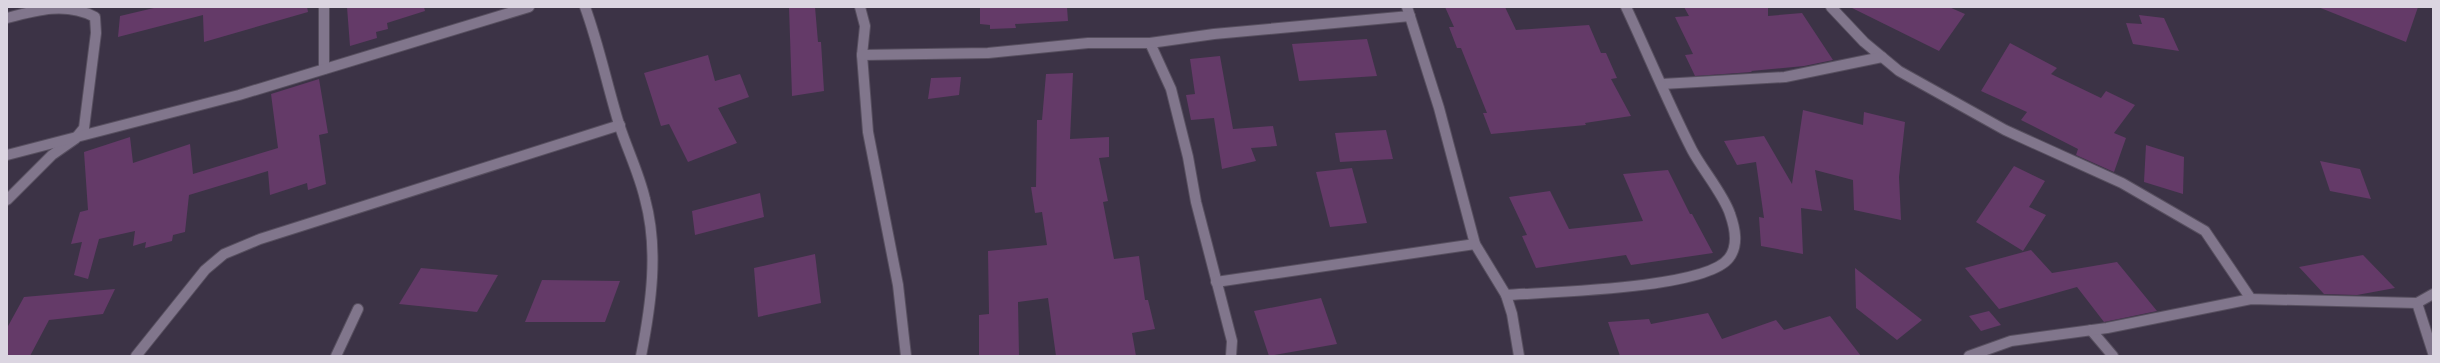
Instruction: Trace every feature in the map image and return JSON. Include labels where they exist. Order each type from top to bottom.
[{"type":"street","points":[[324,7],[324,69]]},
{"type":"street","points":[[7,155],[75,139],[239,95],[529,7]]},
{"type":"street","points":[[585,7],[620,125],[648,210],[651,276],[649,316],[641,356]]},
{"type":"street","points":[[860,7],[865,26],[862,55],[868,132],[898,284],[906,356]]},
{"type":"street","points":[[1506,295],[1671,282],[1692,278],[1714,270],[1729,258],[1736,241],[1730,212],[1692,150],[1626,7]]},
{"type":"street","points":[[1831,7],[1882,57],[1918,82],[2005,130],[2122,184],[2205,231],[2251,299]]},
{"type":"street","points":[[7,18],[49,9],[72,8],[85,11],[96,17],[84,128],[75,139],[52,155],[7,200]]},
{"type":"street","points":[[862,55],[988,53],[1088,43],[1150,42],[1408,12],[1439,108],[1475,244],[1506,295],[1512,314],[1519,356]]},
{"type":"street","points":[[1150,42],[1171,89],[1216,282],[1232,341],[1232,356]]},
{"type":"street","points":[[1662,84],[1785,77],[1882,57]]},
{"type":"street","points":[[136,356],[205,270],[224,254],[260,239],[620,125]]},
{"type":"street","points":[[1216,282],[1475,244]]},
{"type":"street","points":[[1968,356],[2012,341],[2091,330],[2251,299],[2417,303],[2433,294]]},
{"type":"street","points":[[2417,303],[2433,353]]},
{"type":"street","points":[[336,356],[358,310]]},
{"type":"street","points":[[2091,330],[2113,356]]},
{"type":"building","points":[[158,7],[307,7],[308,12],[204,42],[203,15],[118,37],[120,16]]},
{"type":"building","points":[[347,7],[424,7],[425,11],[387,23],[388,29],[376,32],[377,38],[350,46]]},
{"type":"building","points":[[789,7],[815,7],[818,42],[821,42],[824,91],[792,96]]},
{"type":"building","points":[[980,7],[1067,7],[1068,21],[1015,24],[1016,28],[990,29],[990,25],[980,24]]},
{"type":"building","points":[[1445,7],[1505,7],[1516,30],[1589,25],[1601,53],[1606,53],[1617,78],[1611,79],[1631,116],[1585,123],[1586,125],[1491,134],[1483,113],[1487,113],[1461,48],[1457,48],[1449,27],[1454,27]]},
{"type":"building","points":[[1684,7],[1768,7],[1768,16],[1802,13],[1833,60],[1804,66],[1751,71],[1752,72],[1695,76],[1685,55],[1693,54],[1675,17],[1689,16]]},
{"type":"building","points":[[1850,7],[1949,7],[1965,14],[1939,51]]},
{"type":"building","points":[[2318,7],[2418,7],[2406,42]]},
{"type":"building","points":[[2139,15],[2164,18],[2179,51],[2133,44],[2126,23],[2142,24]]},
{"type":"building","points":[[1367,39],[1377,76],[1299,81],[1292,44]]},
{"type":"building","points":[[2010,43],[2057,68],[2051,74],[2101,98],[2106,91],[2135,105],[2114,133],[2126,138],[2114,172],[2076,155],[2078,149],[2021,120],[2027,112],[1981,91]]},
{"type":"building","points":[[708,55],[715,81],[740,74],[749,97],[718,108],[737,143],[688,162],[669,124],[661,126],[644,73]]},
{"type":"building","points":[[1220,56],[1233,129],[1273,126],[1277,146],[1251,148],[1256,161],[1222,169],[1214,118],[1191,120],[1186,95],[1195,94],[1190,59]]},
{"type":"building","points":[[1073,73],[1070,139],[1109,137],[1109,157],[1099,158],[1108,201],[1103,202],[1114,259],[1139,256],[1145,300],[1148,300],[1155,329],[1132,333],[1136,356],[1056,356],[1048,298],[1018,302],[1019,356],[979,356],[979,315],[989,314],[988,251],[1047,245],[1042,212],[1035,213],[1031,187],[1036,187],[1037,120],[1042,120],[1046,74]]},
{"type":"building","points":[[961,77],[959,95],[928,99],[931,78]]},
{"type":"building","points":[[319,79],[328,133],[319,135],[326,184],[308,190],[307,183],[270,195],[268,171],[189,195],[185,232],[173,235],[172,241],[145,248],[146,242],[133,246],[135,231],[99,239],[88,279],[74,275],[82,242],[71,244],[80,212],[88,210],[84,152],[130,137],[133,163],[190,144],[193,174],[278,148],[271,94]]},
{"type":"building","points":[[1803,110],[1863,125],[1864,112],[1905,122],[1899,177],[1901,220],[1854,210],[1853,180],[1815,170],[1822,211],[1801,208],[1803,254],[1761,246],[1759,217],[1764,218],[1756,162],[1737,165],[1724,141],[1764,136],[1792,184]]},
{"type":"building","points":[[1386,130],[1393,159],[1340,162],[1335,133]]},
{"type":"building","points":[[2146,145],[2184,157],[2183,194],[2144,182]]},
{"type":"building","points":[[2320,161],[2360,169],[2371,199],[2330,191]]},
{"type":"building","points":[[2014,166],[2045,181],[2029,207],[2046,215],[2023,251],[1976,222]]},
{"type":"building","points":[[1352,168],[1367,223],[1330,227],[1316,172]]},
{"type":"building","points":[[1668,170],[1690,214],[1692,214],[1713,253],[1631,265],[1626,255],[1536,268],[1522,236],[1527,235],[1509,197],[1550,191],[1569,229],[1643,221],[1623,174]]},
{"type":"building","points":[[760,193],[764,217],[695,235],[692,211]]},
{"type":"building","points":[[2031,250],[2052,273],[2117,262],[2157,311],[2104,322],[2077,287],[1999,309],[1965,268]]},
{"type":"building","points":[[815,254],[821,303],[758,317],[754,268]]},
{"type":"building","points":[[2363,255],[2395,288],[2357,295],[2324,294],[2299,267]]},
{"type":"building","points":[[421,268],[498,275],[477,312],[399,304]]},
{"type":"building","points":[[1855,268],[1922,320],[1897,340],[1856,308]]},
{"type":"building","points":[[542,280],[620,281],[605,322],[525,322]]},
{"type":"building","points":[[115,289],[103,314],[49,320],[30,356],[7,356],[7,328],[24,297]]},
{"type":"building","points":[[1321,298],[1337,344],[1269,356],[1254,311]]},
{"type":"building","points":[[1989,311],[2001,325],[1981,331],[1969,316]]},
{"type":"building","points":[[1708,313],[1722,339],[1776,320],[1784,330],[1830,316],[1861,356],[1620,356],[1608,322],[1649,319],[1651,324]]}]
